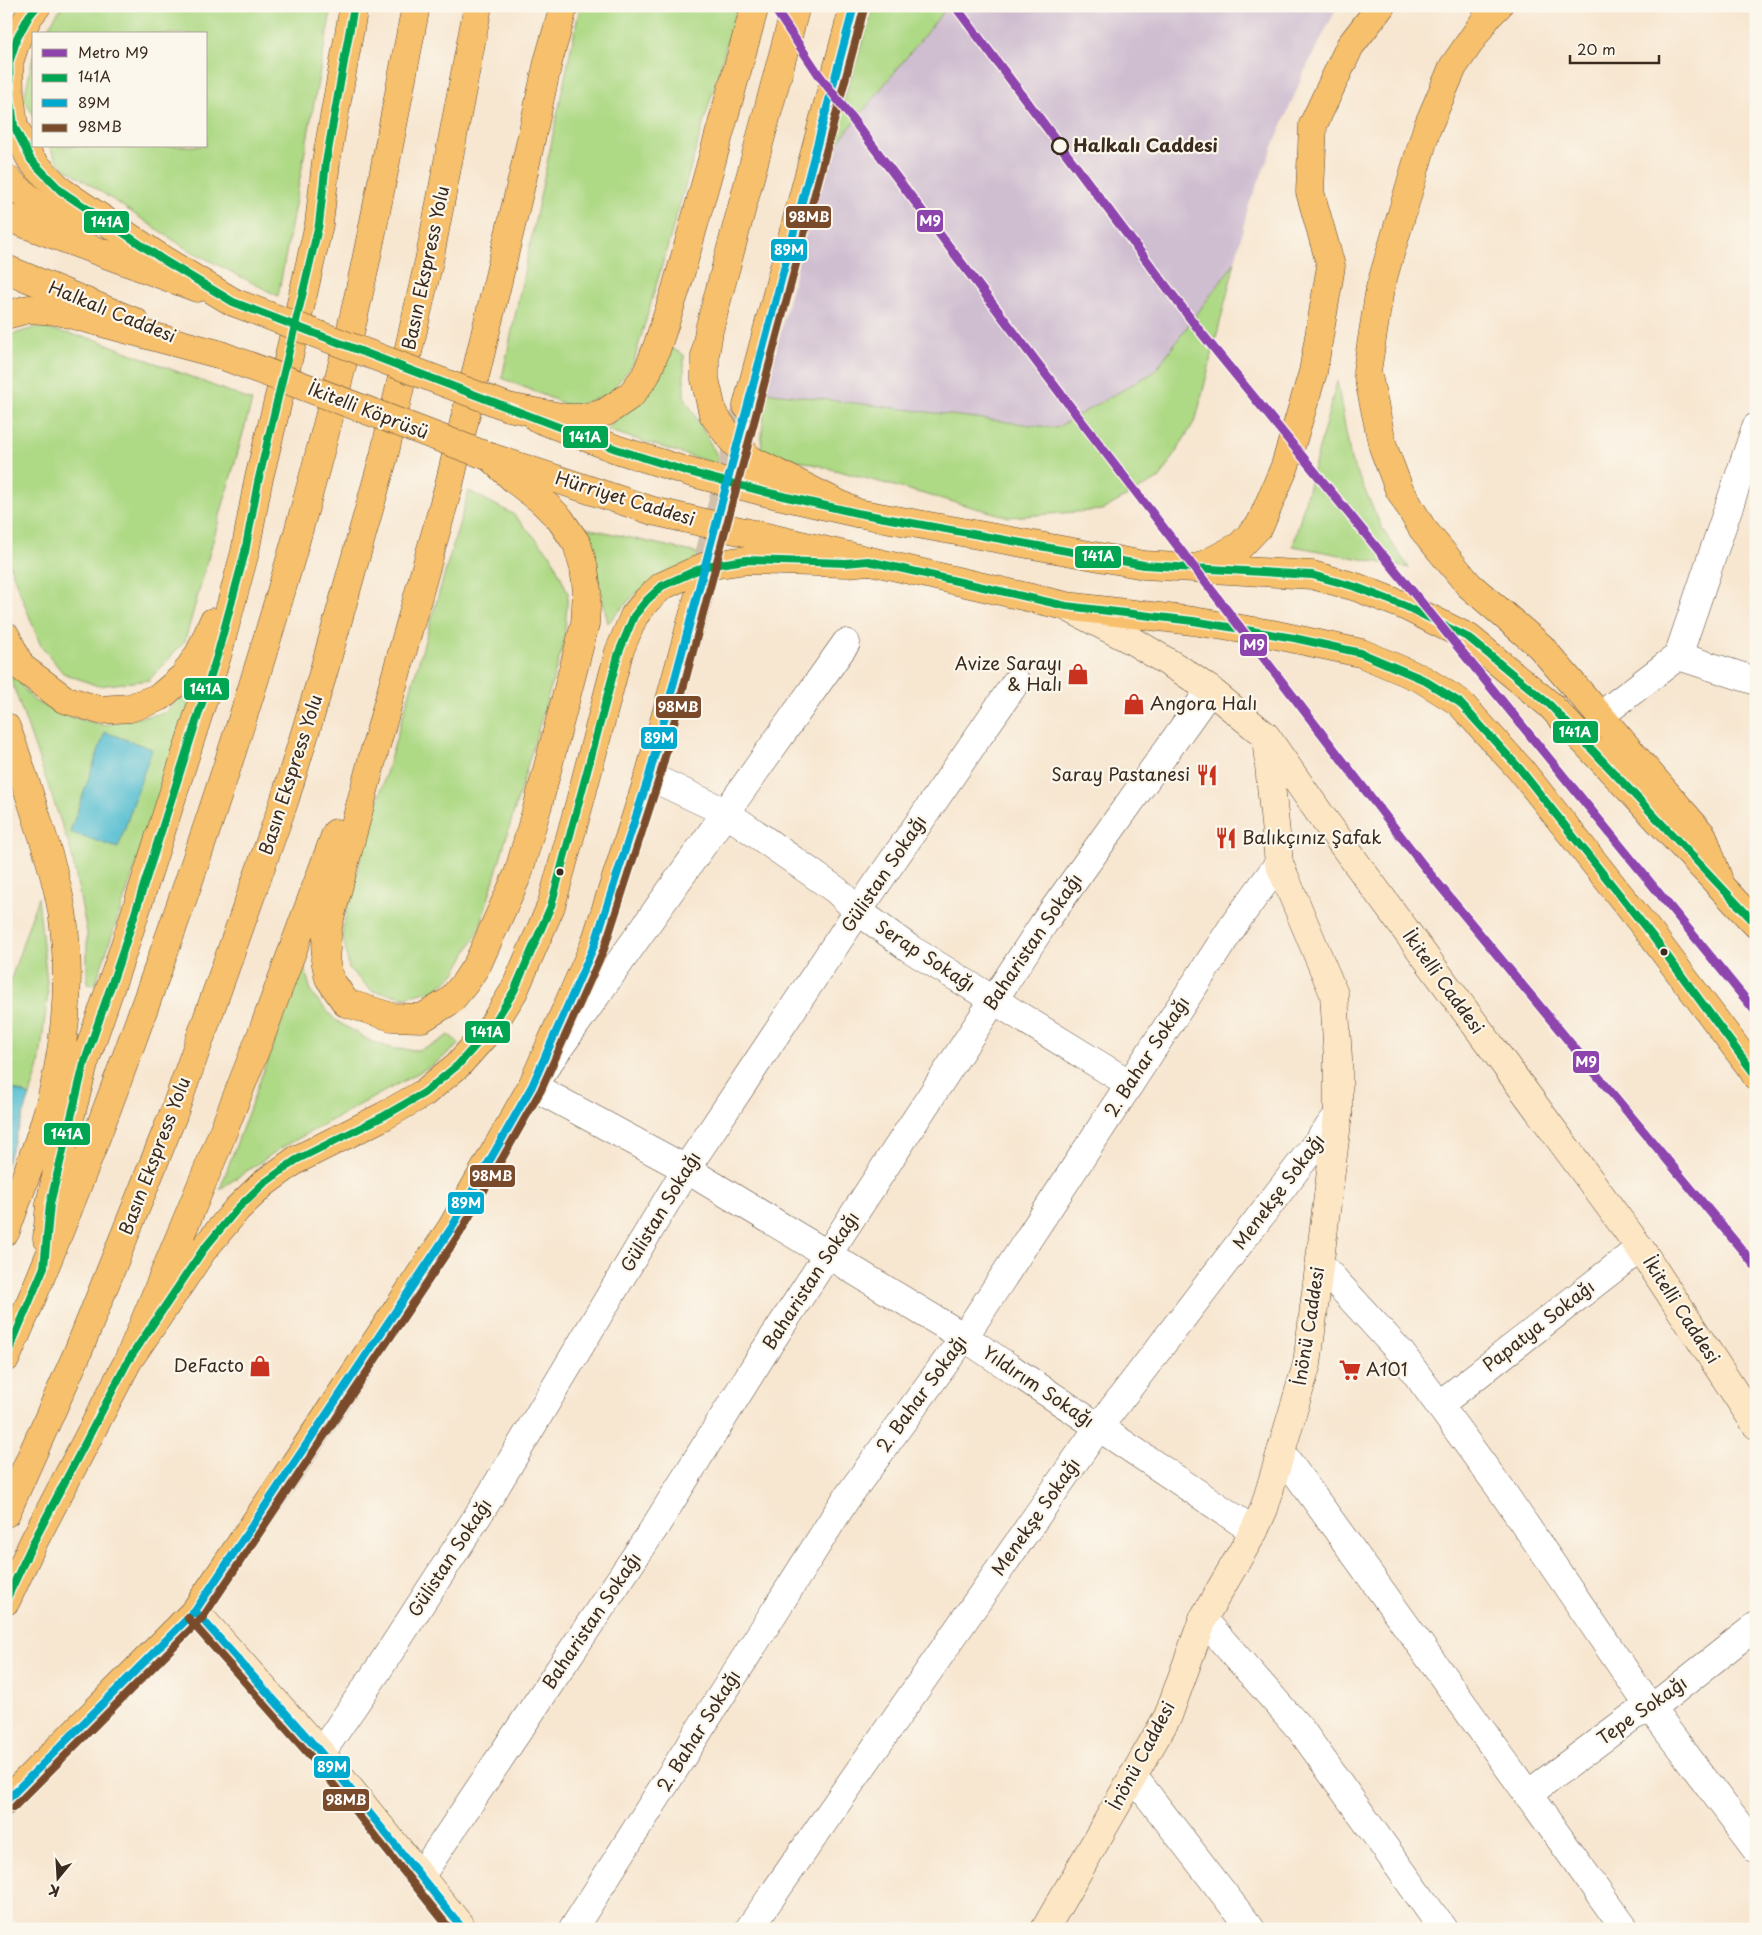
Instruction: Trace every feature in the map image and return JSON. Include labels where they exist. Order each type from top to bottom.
[{"type":"main road","points":[[37,6],[17,38],[9,63],[14,126],[31,160],[61,191],[164,261],[233,302]]},
{"type":"main road","points":[[44,1267],[50,1204],[84,1064],[123,951],[217,656],[245,552],[258,482],[319,224],[326,162],[354,6]]},
{"type":"main road","points":[[319,224],[340,167],[372,6]]},
{"type":"main road","points":[[6,1358],[113,1093],[188,887],[241,727],[317,462],[353,317],[416,6]]},
{"type":"main road","name":"Basın Ekspress Yolu","points":[[6,1513],[77,1354],[173,1115],[284,802],[322,677],[384,456],[429,261],[478,6]]},
{"type":"main road","points":[[548,62],[552,6]]},
{"type":"main road","points":[[490,456],[560,519],[576,544],[584,568],[587,591],[585,624],[538,806],[518,874],[478,963],[450,1001],[422,1018],[392,1017],[346,1003],[329,978],[325,959],[328,926],[374,752],[449,485],[523,176],[548,62],[564,6]]},
{"type":"main road","points":[[508,407],[566,418],[588,418],[606,412],[631,395],[646,375],[676,289],[755,6]]},
{"type":"main road","points":[[796,6],[708,330],[705,379],[713,414],[731,439],[751,460],[857,513]]},
{"type":"main road","points":[[747,406],[854,6]]},
{"type":"main road","points":[[1198,568],[1240,546],[1260,525],[1285,466],[1313,372],[1331,266],[1310,192],[1313,125],[1350,46],[1381,6]]},
{"type":"main road","points":[[1498,6],[1488,16],[1453,67],[1427,128],[1380,288],[1367,371],[1383,447],[1399,489],[1422,528],[1470,585],[1540,646],[1703,836],[1722,889]]},
{"type":"main road","points":[[6,178],[41,209],[122,260]]},
{"type":"main road","points":[[6,218],[233,302],[616,449],[689,472],[857,513],[1144,565],[1312,575],[1356,587],[1406,606],[1469,638],[1550,705],[1756,924]]},
{"type":"main road","name":"Halkalı Caddesi","points":[[6,269],[218,354]]},
{"type":"main road","points":[[6,315],[29,309],[58,311],[218,354]]},
{"type":"main road","name":"İkitelli Köprüsü","points":[[218,354],[490,456]]},
{"type":"main road","name":"Hürriyet Caddesi","points":[[490,456],[653,511],[1066,606],[1193,621],[1272,634],[1361,653],[1422,679],[1459,702],[1520,769],[1596,863],[1755,1073]]},
{"type":"main road","points":[[6,636],[21,667],[64,699],[99,710],[130,708],[160,697],[184,676],[200,652],[212,622],[258,482]]},
{"type":"main road","points":[[128,1361],[203,1250],[237,1209],[263,1184],[296,1160],[384,1116],[424,1093],[458,1065],[492,1028],[514,991],[551,906],[619,652],[634,616],[647,600],[662,586],[706,566],[746,560],[829,563],[868,561]]},
{"type":"main road","points":[[6,1801],[195,1611],[306,1448],[452,1227],[532,1086],[594,946],[649,776],[698,598]]},
{"type":"main road","name":"İkitelli Caddesi","points":[[1066,606],[1133,640],[1210,690],[1266,736],[1320,814],[1640,1248],[1756,1425]]},
{"type":"main road","points":[[6,727],[20,763],[56,880],[63,918],[67,969],[65,1015],[56,1076],[44,1124],[6,1231]]},
{"type":"main road","name":"İnönü Caddesi","points":[[1046,1928],[1168,1716],[1203,1619],[1254,1531],[1264,1509],[1307,1364],[1338,1115],[1338,1059],[1334,994],[1279,863],[1266,736]]},
{"type":"main road","points":[[6,1600],[128,1361],[244,1078],[355,783],[374,752]]},
{"type":"main road","points":[[195,1611],[321,1752],[463,1929]]},
{"type":"street","points":[[1600,716],[1678,656],[1756,427]]},
{"type":"street","points":[[532,1086],[846,643]]},
{"type":"street","points":[[1678,656],[1756,680]]},
{"type":"street","name":"Gülistan Sokağı","points":[[321,1752],[378,1670],[486,1503],[686,1169],[858,911],[1016,682]]},
{"type":"street","name":"Baharistan Sokağı","points":[[420,1877],[653,1530],[764,1352],[1044,923],[1210,690]]},
{"type":"street","name":"Serap Sokağı","points":[[649,776],[725,812],[836,890],[858,911],[908,948],[1130,1084]]},
{"type":"street","name":"2. Bahar Sokağı","points":[[573,1929],[846,1500],[964,1337],[1238,920],[1279,863]]},
{"type":"street","name":"Yıldırım Sokağı","points":[[532,1086],[686,1169],[964,1337],[1254,1531]]},
{"type":"street","name":"Menekşe Sokağı","points":[[749,1929],[1098,1428],[1338,1115]]},
{"type":"street","name":"Papatya Sokağı","points":[[1439,1405],[1640,1248]]},
{"type":"street","points":[[1320,1264],[1401,1353],[1502,1491],[1651,1709],[1756,1848]]},
{"type":"street","points":[[1281,1452],[1625,1929]]},
{"type":"street","points":[[1203,1619],[1301,1730],[1443,1929]]},
{"type":"street","name":"Tepe Sokağı","points":[[1527,1795],[1632,1716],[1651,1709],[1756,1626]]},
{"type":"street","points":[[1133,1776],[1251,1929]]},
{"type":"shaded area","points":[[948,6],[1338,6],[1305,70],[1248,207],[1235,262],[1154,373],[1056,428],[765,392],[825,158],[857,118],[826,77],[845,65],[858,81]]},
{"type":"green space","points":[[62,6],[332,6],[278,296],[187,249],[59,164],[50,148],[208,148],[208,32],[45,32]]},
{"type":"green space","points":[[580,6],[738,6],[633,364],[609,394],[572,407],[502,378]]},
{"type":"green space","points":[[874,6],[948,6],[825,158]]},
{"type":"green space","points":[[32,61],[32,113],[24,99]]},
{"type":"green space","points":[[1235,262],[1196,419],[1160,478],[1102,510],[1009,517],[761,450],[765,392],[1056,428],[1154,372]]},
{"type":"green space","points":[[38,327],[97,340],[252,401],[185,641],[149,680],[98,686],[63,673],[40,644],[6,556],[6,336]]},
{"type":"green space","points":[[669,347],[684,355],[684,396],[723,466],[606,430],[641,397]]},
{"type":"green space","points":[[1337,381],[1351,460],[1383,530],[1409,568],[1293,546]]},
{"type":"green space","points":[[469,491],[513,514],[551,555],[568,593],[564,642],[479,930],[454,975],[434,990],[406,997],[372,991],[349,969],[342,930],[357,872]]},
{"type":"green space","points":[[578,526],[706,555],[637,592],[608,623],[596,570]]},
{"type":"green space","points":[[6,665],[33,700],[59,714],[103,725],[164,713],[199,681],[95,985],[87,983],[87,933],[71,851]]},
{"type":"green space","points":[[38,897],[48,993],[39,1066],[30,1096],[6,1086],[6,995]]},
{"type":"green space","points":[[303,964],[312,994],[335,1020],[372,1042],[394,1049],[418,1050],[435,1044],[449,1035],[460,1044],[436,1063],[281,1148],[220,1189]]},
{"type":"water","points":[[105,732],[152,749],[118,848],[70,832]]},
{"type":"water","points":[[6,1086],[30,1096],[6,1165]]},
{"type":"tunnel","points":[[698,598],[747,406]]},
{"type":"metro line","name":"M9","points":[[773,6],[819,75],[1079,418],[1426,869],[1756,1267]]},
{"type":"metro line","name":"M9","points":[[955,6],[1199,330],[1756,1012]]},
{"type":"transit line","name":"141A","points":[[37,6],[17,38],[9,63],[14,126],[31,160],[61,191],[165,261],[233,302],[616,449],[689,472],[765,492],[857,513],[1144,565],[1312,575],[1356,587],[1405,606],[1469,638],[1550,705],[1756,924]]},
{"type":"transit line","name":"141A","points":[[6,1357],[44,1267],[50,1204],[84,1064],[123,951],[217,656],[245,552],[258,482],[319,224],[326,162],[354,6]]},
{"type":"transit line","name":"89M","points":[[6,1801],[195,1611],[452,1227],[532,1086],[594,946],[649,776],[854,6]]},
{"type":"transit line","name":"98MB","points":[[13,1808],[203,1617],[460,1233],[541,1090],[604,949],[659,779],[864,9]]},
{"type":"transit line","name":"141A","points":[[6,1600],[34,1541],[128,1361],[203,1250],[237,1209],[263,1184],[296,1160],[384,1116],[424,1093],[458,1065],[491,1028],[514,991],[551,906],[619,652],[634,616],[662,586],[706,566],[746,560],[846,563],[868,561],[1066,606],[1193,621],[1294,638],[1361,653],[1422,679],[1459,702],[1520,769],[1653,937],[1756,1076]]},
{"type":"transit line","name":"89M","points":[[195,1611],[321,1753],[463,1929]]},
{"type":"transit line","name":"98MB","points":[[188,1618],[313,1759],[450,1929]]},
{"type":"place","name":"Halkalı Caddesi","points":[[1060,146]]},
{"type":"place","name":"Avize Sarayı & Halı","points":[[1078,674]]},
{"type":"place","name":"Angora Halı","points":[[1134,704]]},
{"type":"place","name":"Saray Pastanesi","points":[[1207,775]]},
{"type":"place","name":"Balıkçınız Şafak","points":[[1226,838]]},
{"type":"place","name":"DeFacto","points":[[260,1366]]},
{"type":"place","name":"A101","points":[[1350,1370]]}]
